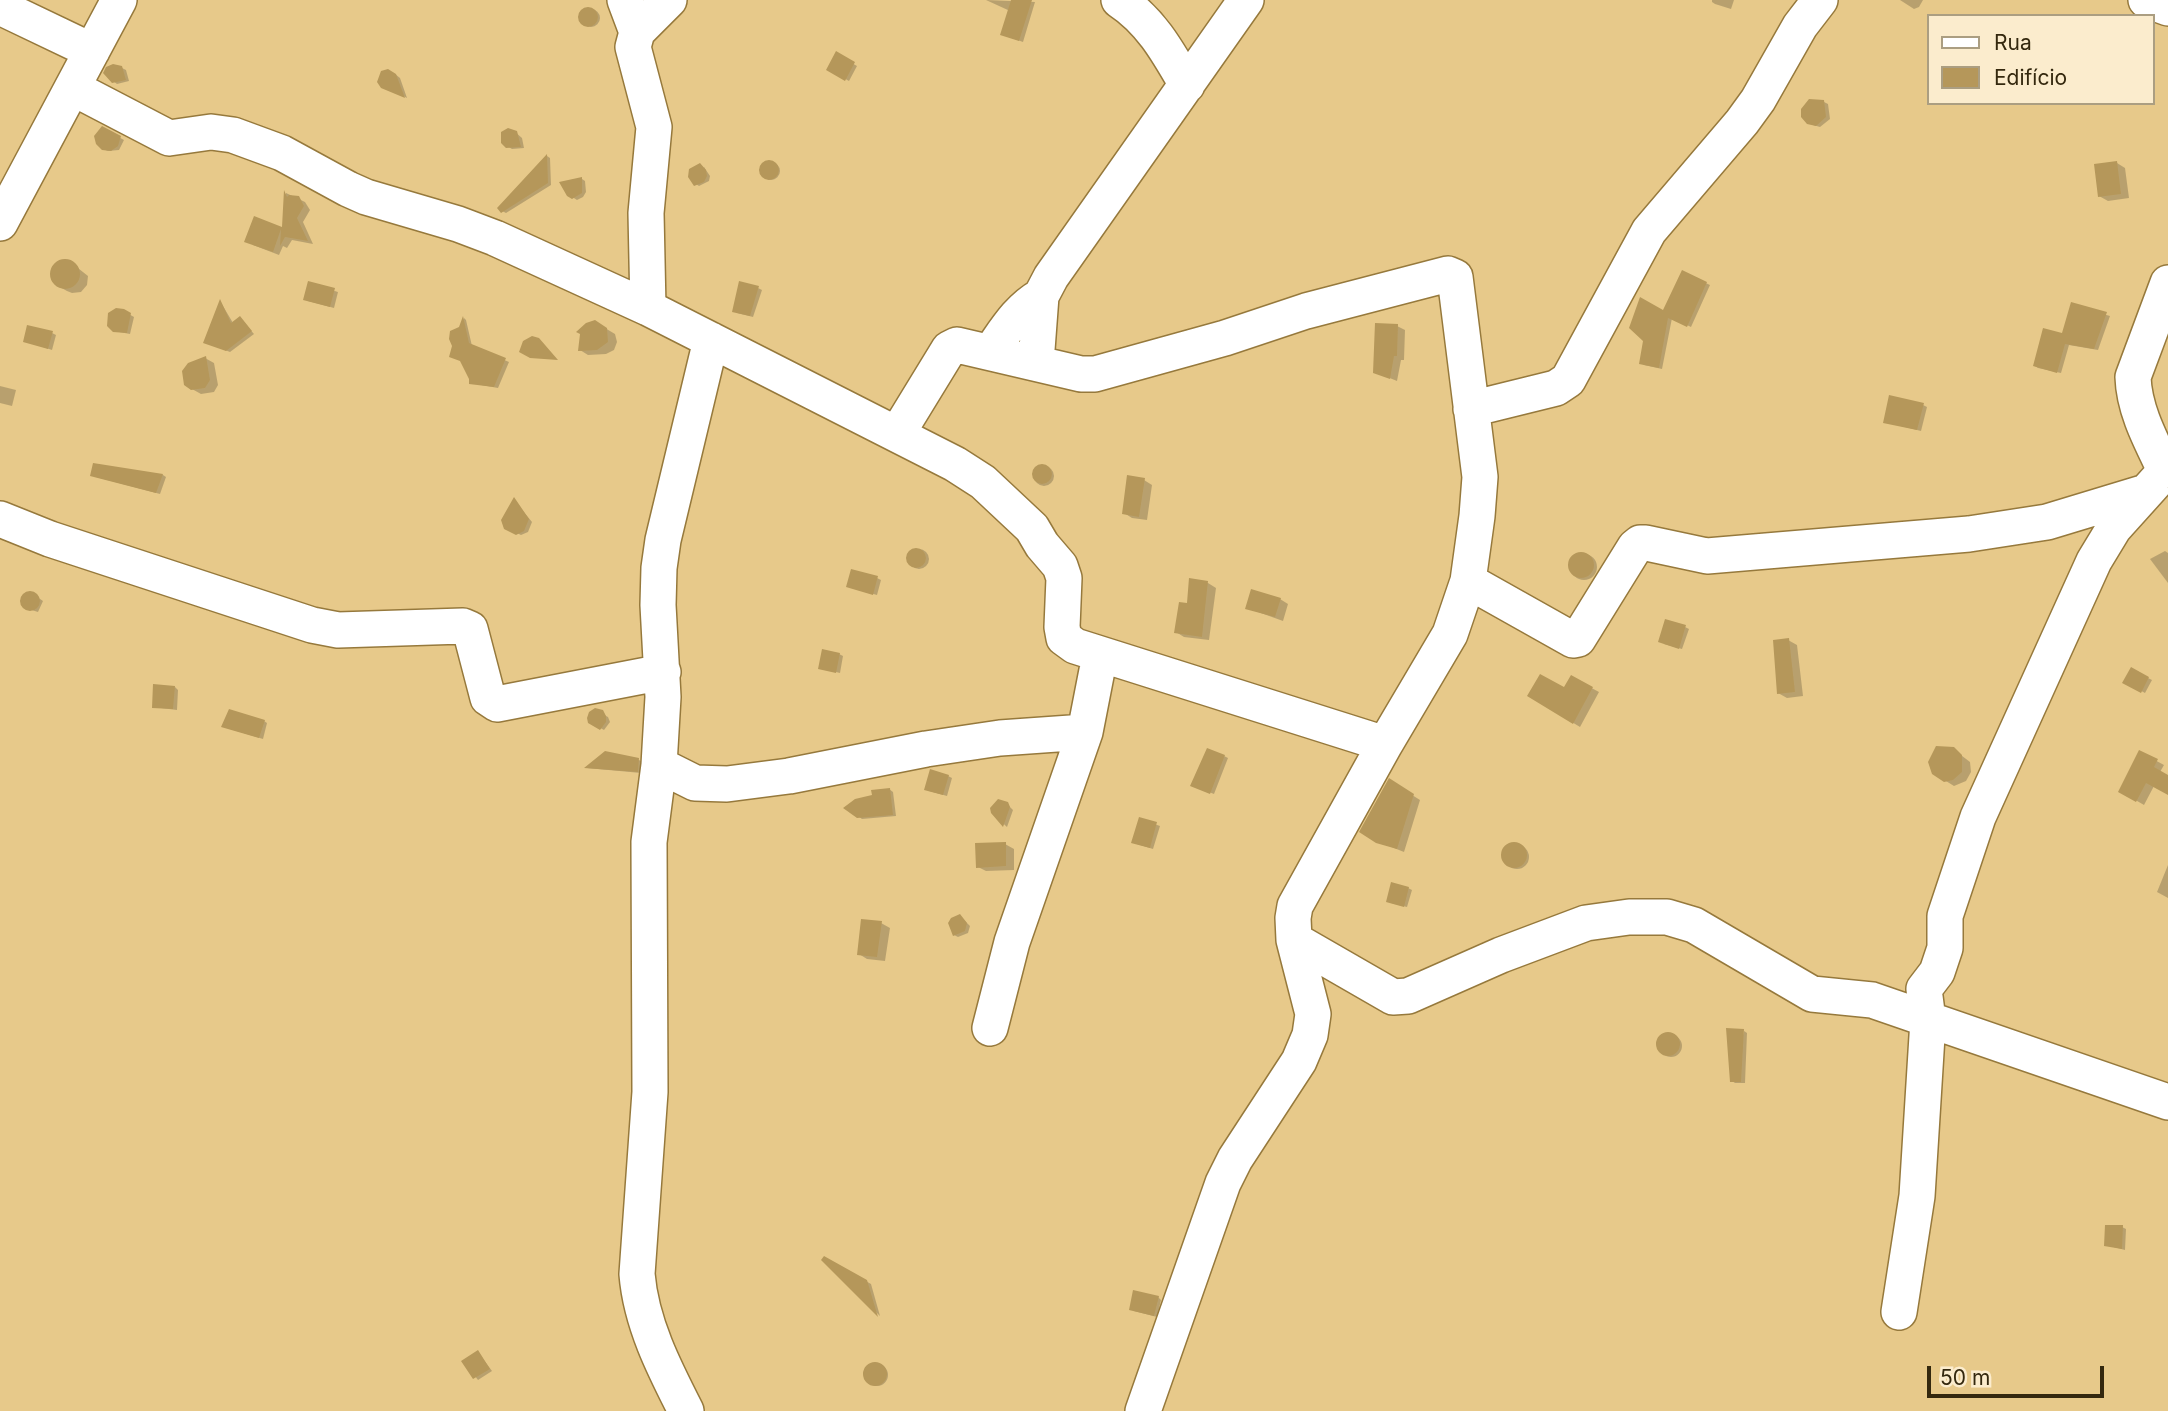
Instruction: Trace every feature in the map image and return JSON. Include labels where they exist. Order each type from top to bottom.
[{"type":"street","points":[[0,223],[119,0]]},
{"type":"street","points":[[625,0],[637,32]]},
{"type":"street","points":[[648,308],[646,213],[654,127],[633,47],[637,32],[669,0]]},
{"type":"street","points":[[1119,0],[1140,15],[1160,39],[1187,85]]},
{"type":"street","points":[[1036,363],[1041,296],[1051,277],[1246,0]]},
{"type":"street","points":[[1471,409],[1556,388],[1568,380],[1649,231],[1742,122],[1758,100],[1800,26],[1820,0]]},
{"type":"street","points":[[2146,0],[2168,8]]},
{"type":"street","points":[[0,7],[92,51]]},
{"type":"street","points":[[73,88],[169,138],[211,132],[233,135],[282,153],[348,190],[495,238],[648,308],[956,464],[983,482],[1032,528],[1060,566],[1064,578],[1064,638],[1075,646],[1385,744]]},
{"type":"street","points":[[897,434],[949,349],[957,345],[1081,374],[1095,374],[1225,338],[1306,311],[1452,274],[1455,277],[1480,477],[1468,581],[1450,634],[1385,744],[1296,906],[1293,918],[1294,940],[1312,1014],[1310,1035],[1298,1061],[1235,1159],[1223,1183],[1143,1411]]},
{"type":"street","points":[[2160,477],[2134,391],[2133,377],[2168,283]]},
{"type":"street","points":[[991,351],[1016,315],[1027,304],[1041,296]]},
{"type":"street","points":[[686,1411],[660,1360],[639,1295],[637,1274],[650,1092],[649,842],[659,765],[663,672],[658,605],[659,568],[663,540],[712,340]]},
{"type":"street","points":[[1468,581],[1573,640],[1578,639],[1640,543],[1707,556],[1969,534],[2047,522],[2160,477]]},
{"type":"street","points":[[1899,1312],[1917,1196],[1926,1005],[1945,948],[1945,916],[1978,817],[2094,561],[2115,528],[2160,477]]},
{"type":"street","points":[[0,519],[50,539],[312,625],[338,631],[463,626],[470,629],[488,698],[497,704],[663,672]]},
{"type":"street","points":[[990,1028],[1012,942],[1084,732],[1100,655]]},
{"type":"street","points":[[659,765],[695,783],[727,784],[789,776],[988,739],[1084,732]]},
{"type":"street","points":[[1294,940],[1393,997],[1408,996],[1501,955],[1586,923],[1629,917],[1667,918],[1694,925],[1812,994],[1926,1005],[2167,1100]]},
{"type":"building","points":[[1011,0],[1032,0],[1019,41],[1000,35]]},
{"type":"building","points":[[588,7],[595,10],[598,17],[595,24],[588,27],[581,24],[578,17],[581,10]]},
{"type":"building","points":[[836,51],[855,62],[845,81],[826,70]]},
{"type":"building","points":[[113,64],[122,66],[126,80],[112,83],[103,73],[106,67]]},
{"type":"building","points":[[388,69],[396,74],[405,98],[381,88],[377,82],[381,71]]},
{"type":"building","points":[[1809,99],[1824,100],[1826,117],[1816,126],[1807,124],[1801,117],[1801,109]]},
{"type":"building","points":[[102,126],[121,136],[118,146],[111,151],[102,150],[96,144],[94,136]]},
{"type":"building","points":[[508,128],[517,131],[521,147],[506,148],[501,143],[501,132]]},
{"type":"building","points":[[547,154],[548,183],[501,213],[497,208]]},
{"type":"building","points":[[769,160],[776,163],[779,170],[776,177],[769,180],[762,177],[759,170],[762,163]]},
{"type":"building","points":[[2117,161],[2121,194],[2098,197],[2094,164]]},
{"type":"building","points":[[700,163],[707,176],[704,182],[694,186],[688,177],[689,169]]},
{"type":"building","points":[[582,177],[582,193],[572,199],[567,196],[559,182]]},
{"type":"building","points":[[284,190],[287,197],[299,196],[304,206],[297,218],[308,241],[285,237],[280,246],[281,229],[273,252],[244,242],[254,216],[282,227]]},
{"type":"building","points":[[65,259],[76,263],[80,274],[76,285],[65,289],[54,285],[50,274],[54,263]]},
{"type":"building","points":[[1682,270],[1707,282],[1687,327],[1668,318],[1659,368],[1639,364],[1643,341],[1629,328],[1640,297],[1663,310]]},
{"type":"building","points":[[308,281],[335,288],[330,307],[303,300]]},
{"type":"building","points":[[739,281],[759,286],[750,316],[732,312]]},
{"type":"building","points":[[220,299],[231,323],[240,316],[252,331],[226,351],[203,343]]},
{"type":"building","points":[[2071,302],[2107,312],[2094,349],[2065,344],[2057,373],[2033,366],[2043,328],[2062,333]]},
{"type":"building","points":[[116,308],[131,313],[127,333],[113,332],[107,326],[108,313]]},
{"type":"building","points":[[463,316],[469,343],[506,358],[494,387],[469,384],[460,361],[449,357],[452,346],[450,331],[459,327]]},
{"type":"building","points":[[595,320],[607,328],[608,342],[597,350],[578,351],[580,334],[576,332],[586,323]]},
{"type":"building","points":[[1375,323],[1398,324],[1397,356],[1394,356],[1390,379],[1373,373]]},
{"type":"building","points":[[27,325],[53,331],[48,349],[23,342]]},
{"type":"building","points":[[532,336],[539,338],[558,360],[530,358],[519,352],[523,341]]},
{"type":"building","points":[[206,356],[210,380],[205,388],[191,390],[184,385],[182,371],[188,363]]},
{"type":"building","points":[[1889,395],[1924,403],[1917,430],[1883,423]]},
{"type":"building","points":[[93,463],[163,474],[156,493],[90,476]]},
{"type":"building","points":[[1038,464],[1046,464],[1052,474],[1046,484],[1038,484],[1032,478],[1032,470]]},
{"type":"building","points":[[1127,475],[1145,478],[1139,517],[1122,514]]},
{"type":"building","points":[[514,497],[529,519],[524,531],[516,535],[504,529],[501,520]]},
{"type":"building","points":[[916,548],[923,551],[926,558],[923,565],[916,568],[909,565],[906,558],[909,551]]},
{"type":"building","points":[[1581,552],[1590,556],[1594,565],[1590,574],[1581,578],[1572,574],[1568,565],[1572,556]]},
{"type":"building","points":[[851,569],[878,576],[873,595],[846,587]]},
{"type":"building","points":[[1189,578],[1208,581],[1202,637],[1174,633],[1179,602],[1187,603]]},
{"type":"building","points":[[1251,589],[1281,598],[1275,617],[1245,609]]},
{"type":"building","points":[[30,591],[37,594],[40,601],[37,608],[30,611],[23,608],[20,601],[23,594]]},
{"type":"building","points":[[1665,619],[1686,625],[1679,649],[1658,642]]},
{"type":"building","points":[[1789,638],[1795,692],[1777,694],[1773,640]]},
{"type":"building","points":[[822,649],[840,653],[836,673],[818,669]]},
{"type":"building","points":[[2131,667],[2149,677],[2141,693],[2122,683]]},
{"type":"building","points":[[1540,674],[1564,687],[1571,675],[1593,687],[1573,724],[1527,696]]},
{"type":"building","points":[[153,684],[175,686],[173,709],[152,708]]},
{"type":"building","points":[[595,708],[603,710],[606,716],[606,722],[600,730],[588,723],[589,712]]},
{"type":"building","points":[[229,709],[265,720],[259,738],[221,727]]},
{"type":"building","points":[[1936,746],[1954,747],[1962,755],[1962,772],[1953,780],[1944,782],[1932,774],[1928,762]]},
{"type":"building","points":[[1207,748],[1225,755],[1210,794],[1190,786]]},
{"type":"building","points":[[2139,750],[2158,759],[2154,767],[2168,775],[2168,795],[2146,783],[2136,802],[2118,792]]},
{"type":"building","points":[[605,751],[639,758],[638,772],[584,768]]},
{"type":"building","points":[[930,769],[949,775],[943,795],[924,790]]},
{"type":"building","points":[[1389,778],[1414,794],[1397,849],[1376,843],[1359,832]]},
{"type":"building","points":[[890,788],[893,815],[857,818],[843,808],[855,799],[872,795],[871,790]]},
{"type":"building","points":[[998,799],[1008,802],[1010,807],[1003,827],[990,808]]},
{"type":"building","points":[[1139,817],[1157,822],[1150,848],[1131,843]]},
{"type":"building","points":[[1006,842],[1006,866],[976,868],[975,843]]},
{"type":"building","points":[[1514,842],[1523,846],[1527,855],[1523,864],[1514,868],[1505,864],[1501,855],[1505,846]]},
{"type":"building","points":[[1391,882],[1409,887],[1404,907],[1386,902]]},
{"type":"building","points":[[960,914],[967,923],[965,931],[953,936],[948,923],[951,918]]},
{"type":"building","points":[[861,919],[882,921],[877,957],[857,955]]},
{"type":"building","points":[[1726,1028],[1744,1029],[1741,1082],[1730,1082]]},
{"type":"building","points":[[1668,1032],[1676,1036],[1680,1044],[1676,1052],[1668,1056],[1660,1052],[1656,1044],[1660,1036]]},
{"type":"building","points":[[2105,1225],[2123,1225],[2122,1249],[2104,1246]]},
{"type":"building","points":[[824,1256],[867,1280],[878,1317],[821,1260]]},
{"type":"building","points":[[1133,1290],[1159,1296],[1154,1316],[1129,1310]]},
{"type":"building","points":[[478,1350],[490,1369],[473,1379],[461,1361]]},
{"type":"building","points":[[875,1362],[883,1366],[887,1374],[883,1382],[875,1386],[867,1382],[863,1374],[867,1366]]}]
